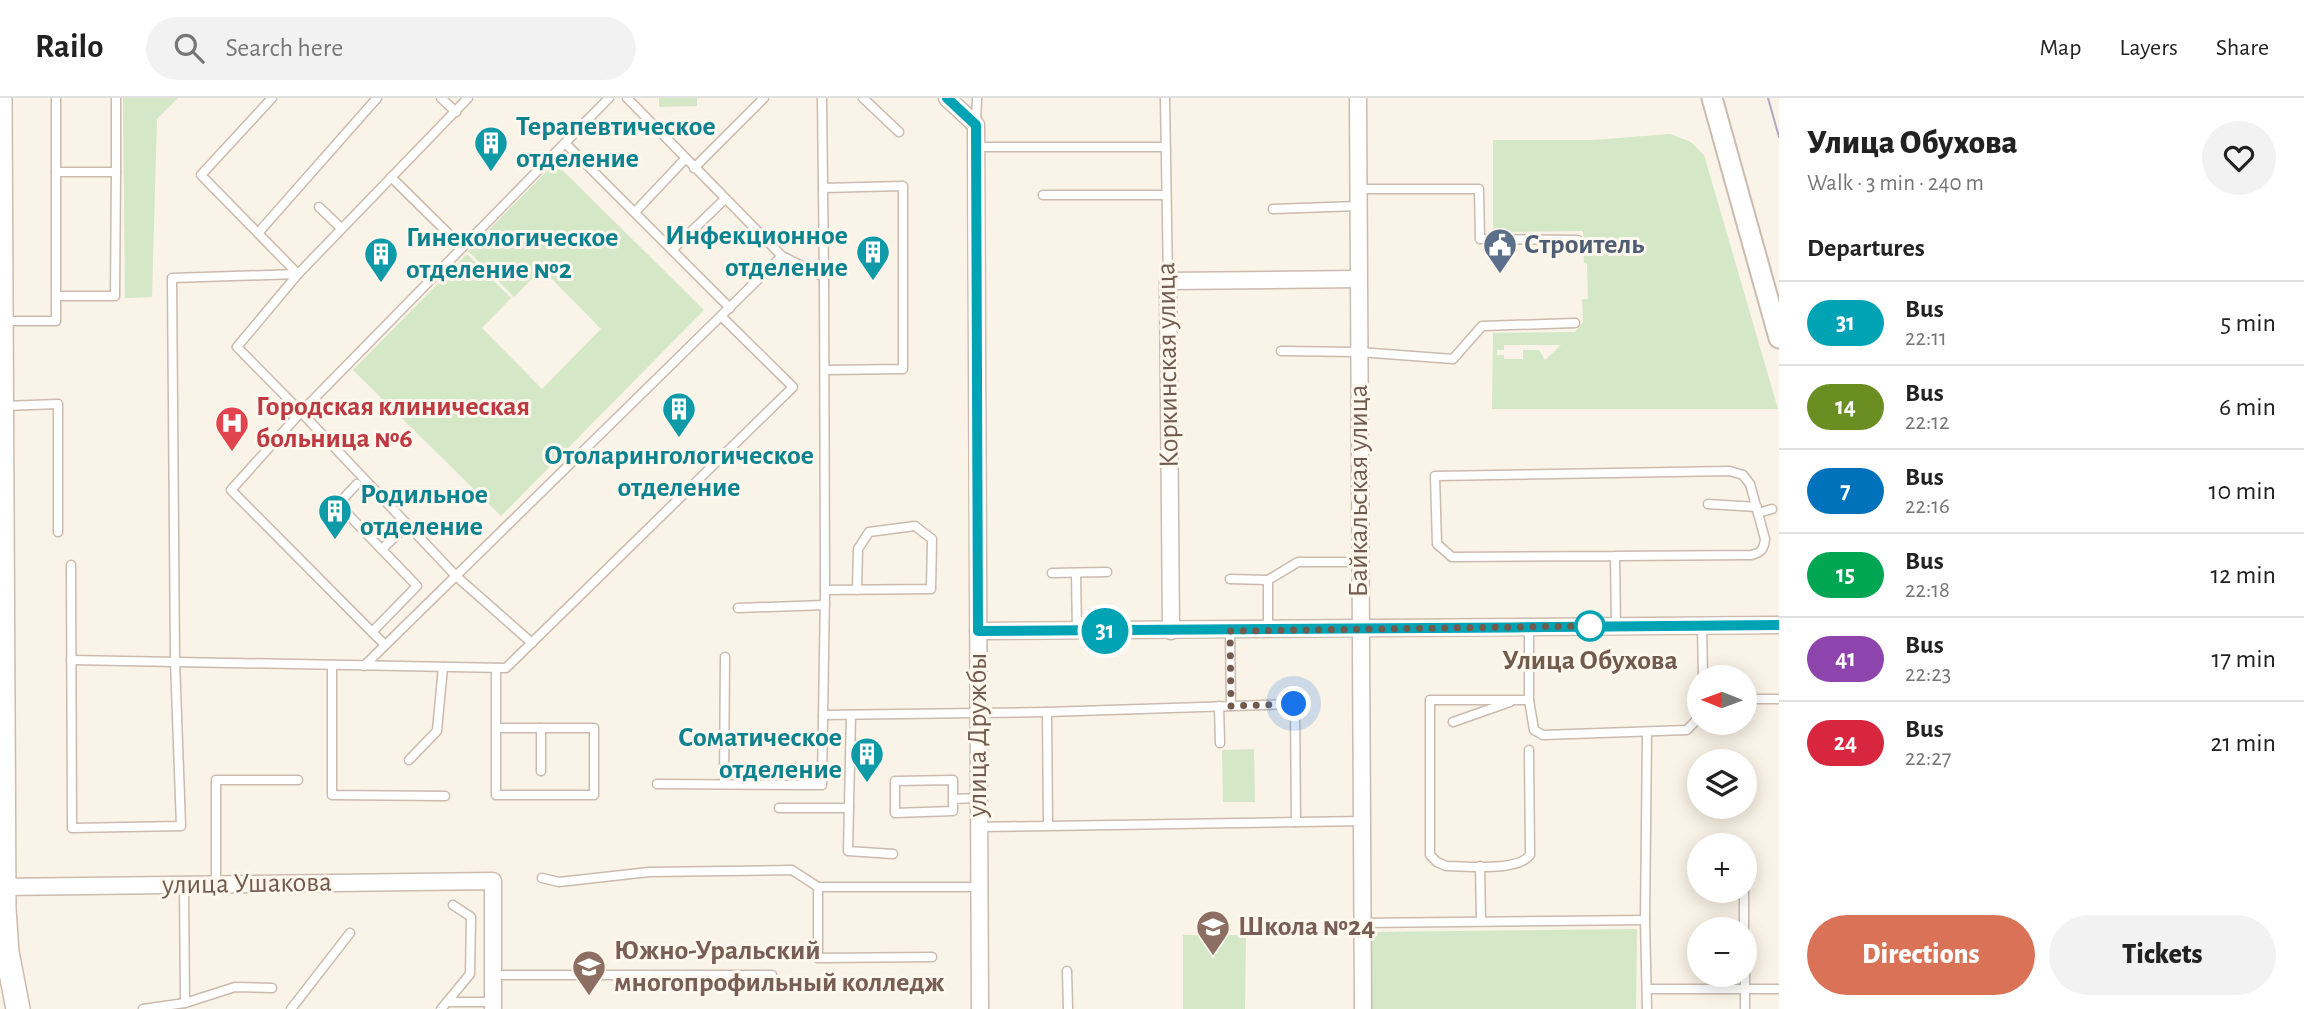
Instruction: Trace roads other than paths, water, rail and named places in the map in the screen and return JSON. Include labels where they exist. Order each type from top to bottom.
[{"type":"main road","points":[[1,98],[2,887],[7,952],[18,1009]]},
{"type":"street","points":[[947,98],[976,125]]},
{"type":"street","name":"Байкальская улица","points":[[1358,98],[1363,1009]]},
{"type":"street","points":[[1712,98],[1771,280],[1779,338]]},
{"type":"street","name":"улица Дружбы","points":[[976,125],[980,1009]]},
{"type":"street","points":[[1168,281],[1358,279]]},
{"type":"street","name":"Коркинская улица","points":[[1168,281],[1171,631]]},
{"type":"street","points":[[978,631],[1268,631],[1779,625]]},
{"type":"street","name":"улица Ушакова","points":[[2,887],[493,881],[493,975]]},
{"type":"street","points":[[493,975],[493,1005]]},
{"type":"lane","points":[[1,321],[56,321],[56,98]]},
{"type":"lane","points":[[56,296],[115,296],[116,98]]},
{"type":"lane","points":[[272,98],[201,175],[298,274]]},
{"type":"lane","points":[[258,233],[377,98]]},
{"type":"lane","points":[[441,98],[456,112]]},
{"type":"lane","points":[[468,98],[298,274],[237,347],[456,576],[532,643]]},
{"type":"lane","points":[[385,645],[231,490],[301,412],[609,98]]},
{"type":"lane","points":[[627,98],[782,256],[824,277]]},
{"type":"lane","points":[[694,168],[764,98]]},
{"type":"lane","points":[[657,784],[822,785],[825,370],[822,98]]},
{"type":"lane","points":[[863,98],[899,132]]},
{"type":"lane","name":"улица Дружбы","points":[[976,125],[977,98]]},
{"type":"lane","name":"Коркинская улица","points":[[1165,98],[1168,281]]},
{"type":"lane","points":[[565,143],[730,307]]},
{"type":"lane","points":[[976,147],[1165,146]]},
{"type":"lane","points":[[635,212],[685,159]]},
{"type":"lane","points":[[56,172],[116,172]]},
{"type":"lane","points":[[391,177],[462,247]]},
{"type":"lane","points":[[823,188],[903,186],[903,369],[825,370]]},
{"type":"lane","points":[[1358,189],[1479,190],[1480,239],[1578,240]]},
{"type":"lane","points":[[1043,195],[1166,195]]},
{"type":"lane","points":[[672,250],[725,199]]},
{"type":"lane","points":[[319,206],[341,228]]},
{"type":"lane","points":[[1273,209],[1358,206]]},
{"type":"lane","points":[[364,666],[782,256]]},
{"type":"lane","points":[[71,565],[72,828],[181,826],[175,661],[172,278],[298,274]]},
{"type":"lane","points":[[71,660],[506,668],[793,387],[721,316]]},
{"type":"lane","points":[[1281,351],[1359,352],[1453,359],[1482,326],[1575,323]]},
{"type":"lane","points":[[0,407],[58,404],[58,532]]},
{"type":"lane","points":[[1730,471],[1743,475],[1750,484],[1765,539],[1764,547],[1756,554],[1615,556],[1452,557],[1437,544],[1435,476],[1730,471]]},
{"type":"lane","points":[[357,484],[338,504],[418,586],[372,632]]},
{"type":"lane","points":[[1708,504],[1772,509]]},
{"type":"lane","points":[[382,549],[407,525]]},
{"type":"lane","points":[[825,590],[857,590],[931,589],[932,539],[915,526],[869,532],[858,549],[857,590]]},
{"type":"lane","points":[[1615,556],[1616,626]]},
{"type":"lane","points":[[1230,579],[1268,580],[1298,562],[1359,562]]},
{"type":"lane","points":[[1052,573],[1107,572]]},
{"type":"lane","points":[[1076,573],[1077,631]]},
{"type":"lane","points":[[1268,580],[1268,631]]},
{"type":"lane","points":[[738,608],[825,605]]},
{"type":"lane","points":[[1702,626],[1703,665]]},
{"type":"lane","points":[[1529,627],[1529,700],[1534,730],[1543,735],[1687,730]]},
{"type":"lane","points":[[1230,631],[1231,706]]},
{"type":"lane","points":[[724,785],[725,657]]},
{"type":"lane","points":[[332,665],[332,795],[445,796]]},
{"type":"lane","points":[[409,760],[437,731],[443,667]]},
{"type":"lane","points":[[496,668],[496,728],[496,795],[594,795],[594,728],[496,728]]},
{"type":"lane","points":[[1757,699],[1779,699]]},
{"type":"lane","points":[[1529,700],[1430,700],[1430,855],[1437,862],[1446,866],[1511,866],[1525,862],[1530,855],[1529,750]]},
{"type":"lane","points":[[1453,722],[1517,700]]},
{"type":"lane","points":[[823,715],[1047,712],[1294,704],[1296,822]]},
{"type":"lane","points":[[1219,706],[1220,743]]},
{"type":"lane","points":[[1047,712],[1048,825]]},
{"type":"lane","points":[[851,715],[848,851],[893,854]]},
{"type":"lane","points":[[541,728],[541,771]]},
{"type":"lane","points":[[1647,732],[1647,1009]]},
{"type":"lane","points":[[216,884],[216,780],[298,780]]},
{"type":"lane","points":[[953,780],[953,799],[953,811],[895,813],[895,781],[953,780]]},
{"type":"lane","points":[[953,799],[978,798]]},
{"type":"lane","points":[[779,808],[849,808]]},
{"type":"lane","points":[[978,827],[1362,821]]},
{"type":"lane","points":[[1480,866],[1481,920]]},
{"type":"lane","points":[[542,878],[559,882],[649,872],[792,870],[818,887],[979,887]]},
{"type":"lane","points":[[184,885],[185,1003]]},
{"type":"lane","points":[[818,887],[818,958],[932,957]]},
{"type":"lane","points":[[444,1006],[470,974],[471,917],[453,905]]},
{"type":"lane","points":[[1362,923],[1645,920]]},
{"type":"lane","points":[[291,1009],[350,933]]},
{"type":"lane","points":[[1067,971],[1068,1009]]},
{"type":"lane","points":[[493,975],[772,975]]},
{"type":"lane","points":[[143,1009],[185,1003],[235,988],[272,988]]},
{"type":"lane","points":[[1647,989],[1779,989]]},
{"type":"lane","points":[[1745,989],[1745,1009]]},
{"type":"lane","points":[[444,1006],[493,1005]]},
{"type":"tram line","points":[[1768,98],[1779,137]]},
{"type":"place","name":"Терапевтическое отделение","points":[[491,173]]},
{"type":"place","name":"Строитель","points":[[1500,275]]},
{"type":"place","name":"Инфекционное отделение","points":[[873,282]]},
{"type":"place","name":"Гинекологическое отделение №2","points":[[381,284]]},
{"type":"place","name":"Отоларингологическое отделение","points":[[679,439]]},
{"type":"place","name":"Городская клиническая больница №6","points":[[232,453]]},
{"type":"place","name":"Родильное отделение","points":[[335,541]]},
{"type":"place","name":"Улица Обухова","points":[[1590,626]]},
{"type":"place","name":"Соматическое отделение","points":[[867,784]]},
{"type":"place","name":"Школа №24","points":[[1213,957]]},
{"type":"place","name":"Южно-Уральский многопрофильный колледж","points":[[589,997]]}]
